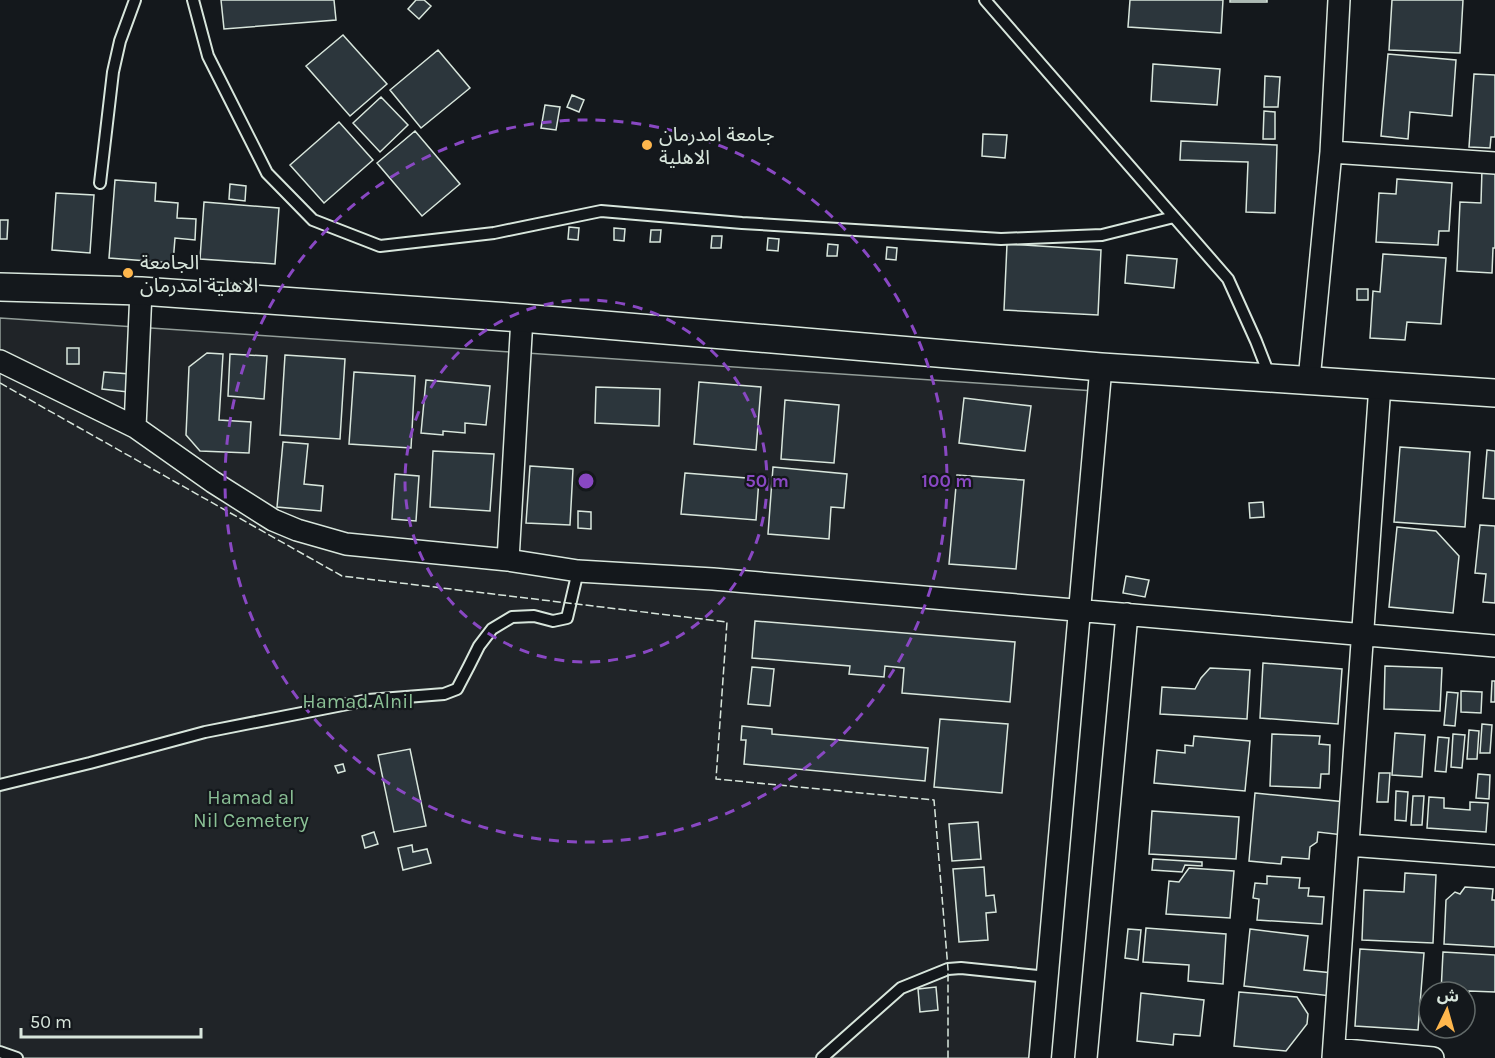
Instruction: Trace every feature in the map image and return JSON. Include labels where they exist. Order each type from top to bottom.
[{"type":"street","points":[[1309,380],[1331,152],[1339,0]]},
{"type":"street","points":[[1331,152],[1495,163]]},
{"type":"street","points":[[0,287],[141,291],[522,318],[1101,368],[1495,393]]},
{"type":"street","points":[[135,427],[141,291]]},
{"type":"street","points":[[507,560],[522,318]]},
{"type":"street","points":[[0,361],[135,427],[213,482],[273,520],[297,530],[346,544],[507,560],[578,571],[713,579],[1495,646]]},
{"type":"street","points":[[1040,1058],[1101,368]]},
{"type":"street","points":[[1380,385],[1334,1054],[1433,1058]]},
{"type":"street","points":[[1086,1058],[1127,614]]},
{"type":"street","points":[[1348,845],[1495,856]]},
{"type":"lane","points":[[100,183],[113,72],[120,41],[135,0]]},
{"type":"lane","points":[[193,0],[208,56],[267,173],[313,220],[380,246],[494,232],[601,212],[1001,239],[1102,235],[1174,217]]},
{"type":"lane","points":[[985,0],[1228,279],[1270,378]]},
{"type":"lane","points":[[0,785],[205,732],[368,700],[444,694],[457,689],[479,646],[492,629],[512,617],[534,616],[553,621],[567,618],[578,571]]},
{"type":"lane","points":[[822,1058],[901,988],[948,969],[961,968],[1048,977]]},
{"type":"lane","points":[[0,1052],[17,1058]]},
{"type":"green space","name":"Hamad Alnil","points":[[0,318],[1095,391],[1050,1058],[0,1058]]},
{"type":"building","points":[[221,0],[334,0],[336,20],[224,29]]},
{"type":"building","points":[[416,0],[424,0],[431,6],[419,19],[408,9]]},
{"type":"building","points":[[1130,0],[1223,0],[1221,33],[1128,27]]},
{"type":"building","points":[[1230,0],[1267,0],[1267,2],[1230,2]]},
{"type":"building","points":[[1392,0],[1463,0],[1460,53],[1389,50]]},
{"type":"building","points":[[343,35],[387,84],[350,116],[306,66]]},
{"type":"building","points":[[438,50],[470,88],[421,128],[390,90]]},
{"type":"building","points":[[1388,54],[1456,60],[1452,116],[1410,112],[1408,139],[1381,136]]},
{"type":"building","points":[[1153,64],[1220,69],[1217,105],[1151,101]]},
{"type":"building","points":[[1474,74],[1495,75],[1495,137],[1491,137],[1490,148],[1469,147]]},
{"type":"building","points":[[1265,76],[1280,77],[1278,107],[1264,107]]},
{"type":"building","points":[[572,95],[584,100],[579,112],[567,107]]},
{"type":"building","points":[[381,97],[408,125],[380,152],[353,123]]},
{"type":"building","points":[[545,105],[560,107],[556,130],[541,128]]},
{"type":"building","points":[[1264,111],[1275,112],[1275,139],[1263,139]]},
{"type":"building","points":[[339,122],[373,160],[324,203],[290,165]]},
{"type":"building","points":[[415,131],[460,184],[422,216],[377,163]]},
{"type":"building","points":[[983,134],[1007,135],[1005,158],[982,156]]},
{"type":"building","points":[[1181,141],[1277,145],[1275,213],[1246,212],[1248,162],[1180,160]]},
{"type":"building","points":[[1482,169],[1495,170],[1495,248],[1493,248],[1492,273],[1457,271],[1460,202],[1481,203]]},
{"type":"building","points":[[1397,179],[1452,183],[1449,231],[1439,231],[1438,245],[1376,242],[1379,193],[1396,194]]},
{"type":"building","points":[[115,180],[156,183],[155,201],[178,203],[177,218],[196,219],[195,240],[175,238],[173,263],[109,258]]},
{"type":"building","points":[[230,184],[246,186],[245,201],[229,199]]},
{"type":"building","points":[[56,193],[94,195],[90,253],[52,250]]},
{"type":"building","points":[[204,202],[279,208],[275,264],[200,259]]},
{"type":"building","points":[[0,220],[8,220],[7,239],[0,239]]},
{"type":"building","points":[[569,227],[579,228],[578,240],[568,239]]},
{"type":"building","points":[[614,228],[625,229],[624,241],[614,240]]},
{"type":"building","points":[[651,230],[661,230],[660,242],[650,242]]},
{"type":"building","points":[[712,236],[722,236],[721,248],[711,248]]},
{"type":"building","points":[[768,238],[779,239],[778,251],[767,250]]},
{"type":"building","points":[[828,244],[838,245],[837,256],[827,256]]},
{"type":"building","points":[[1007,244],[1101,250],[1098,315],[1004,310]]},
{"type":"building","points":[[887,247],[897,248],[896,260],[886,259]]},
{"type":"building","points":[[1383,254],[1446,258],[1441,324],[1407,322],[1405,340],[1370,338],[1373,291],[1380,292]]},
{"type":"building","points":[[1127,255],[1177,259],[1174,288],[1125,283]]},
{"type":"building","points":[[1357,289],[1368,289],[1368,300],[1357,300]]},
{"type":"building","points":[[67,348],[79,348],[79,364],[67,364]]},
{"type":"building","points":[[207,353],[223,354],[219,420],[251,422],[249,453],[200,451],[186,435],[189,367]]},
{"type":"building","points":[[230,354],[267,356],[264,399],[228,396]]},
{"type":"building","points":[[285,355],[345,359],[340,439],[280,435]]},
{"type":"building","points":[[104,372],[130,374],[128,392],[102,389]]},
{"type":"building","points":[[354,372],[415,376],[411,448],[349,444]]},
{"type":"building","points":[[426,380],[490,386],[486,425],[465,423],[465,433],[443,431],[443,435],[421,433]]},
{"type":"building","points":[[699,382],[761,387],[756,450],[694,444]]},
{"type":"building","points":[[596,387],[660,389],[659,426],[595,423]]},
{"type":"building","points":[[964,398],[1031,406],[1025,451],[959,443]]},
{"type":"building","points":[[785,400],[839,405],[834,463],[781,459]]},
{"type":"building","points":[[283,442],[308,444],[304,484],[323,486],[321,511],[277,507]]},
{"type":"building","points":[[1400,447],[1470,452],[1465,527],[1394,522]]},
{"type":"building","points":[[1487,450],[1495,451],[1495,499],[1483,498]]},
{"type":"building","points":[[433,451],[494,454],[490,511],[430,507]]},
{"type":"building","points":[[530,466],[573,469],[570,525],[526,523]]},
{"type":"building","points":[[773,467],[847,474],[844,508],[831,507],[829,539],[768,534]]},
{"type":"building","points":[[685,473],[759,479],[756,520],[681,514]]},
{"type":"building","points":[[395,474],[419,476],[416,521],[392,519]]},
{"type":"building","points":[[957,475],[1024,480],[1016,569],[949,564]]},
{"type":"building","points":[[1263,502],[1264,517],[1250,518],[1249,503]]},
{"type":"building","points":[[578,511],[591,512],[591,529],[578,528]]},
{"type":"building","points":[[1480,525],[1495,526],[1495,603],[1483,602],[1486,574],[1475,573]]},
{"type":"building","points":[[1397,527],[1436,531],[1459,556],[1453,613],[1389,607]]},
{"type":"building","points":[[1126,576],[1149,580],[1145,597],[1123,593]]},
{"type":"building","points":[[755,621],[1015,642],[1010,702],[902,693],[904,668],[885,666],[884,677],[849,674],[850,666],[752,658]]},
{"type":"building","points":[[1263,663],[1342,669],[1338,724],[1260,718]]},
{"type":"building","points":[[1385,666],[1442,668],[1440,711],[1384,709]]},
{"type":"building","points":[[752,667],[774,669],[770,706],[748,704]]},
{"type":"building","points":[[1210,668],[1250,670],[1247,719],[1160,714],[1162,687],[1195,689]]},
{"type":"building","points":[[1492,681],[1495,681],[1495,702],[1491,702]]},
{"type":"building","points":[[1461,691],[1482,692],[1481,713],[1461,712]]},
{"type":"building","points":[[1447,692],[1458,693],[1455,726],[1444,725]]},
{"type":"building","points":[[940,719],[1008,724],[1002,793],[934,787]]},
{"type":"building","points":[[1482,724],[1492,725],[1490,753],[1480,753]]},
{"type":"building","points":[[742,726],[772,729],[772,734],[928,748],[925,781],[744,764],[746,740],[741,740]]},
{"type":"building","points":[[1469,730],[1479,731],[1477,759],[1467,759]]},
{"type":"building","points":[[1395,733],[1425,735],[1422,777],[1392,775]]},
{"type":"building","points":[[1272,734],[1320,736],[1319,744],[1330,745],[1329,774],[1321,774],[1320,788],[1270,786]]},
{"type":"building","points":[[1453,734],[1465,735],[1462,768],[1451,767]]},
{"type":"building","points":[[1194,736],[1250,741],[1245,791],[1154,783],[1157,750],[1185,753],[1185,745],[1193,746]]},
{"type":"building","points":[[1438,737],[1449,738],[1446,772],[1435,771]]},
{"type":"building","points":[[410,749],[426,826],[394,832],[378,755]]},
{"type":"building","points":[[343,764],[345,771],[338,773],[335,766]]},
{"type":"building","points":[[1379,773],[1390,773],[1388,802],[1377,802]]},
{"type":"building","points":[[1478,774],[1490,775],[1489,799],[1476,798]]},
{"type":"building","points":[[1396,791],[1408,792],[1406,821],[1395,820]]},
{"type":"building","points":[[1255,793],[1346,802],[1343,835],[1318,832],[1317,842],[1310,847],[1309,859],[1282,857],[1281,864],[1249,861]]},
{"type":"building","points":[[1413,796],[1424,796],[1422,825],[1411,825]]},
{"type":"building","points":[[1429,797],[1444,798],[1444,808],[1470,810],[1470,802],[1488,803],[1486,832],[1427,828]]},
{"type":"building","points":[[1152,811],[1239,817],[1236,859],[1149,854]]},
{"type":"building","points":[[978,822],[981,859],[952,861],[949,824]]},
{"type":"building","points":[[374,832],[378,844],[365,848],[362,836]]},
{"type":"building","points":[[412,845],[413,852],[427,849],[431,863],[403,870],[398,848]]},
{"type":"building","points":[[1153,859],[1202,862],[1202,866],[1185,865],[1182,872],[1152,870]]},
{"type":"building","points":[[984,867],[986,896],[994,895],[996,912],[986,913],[988,940],[959,942],[953,869]]},
{"type":"building","points":[[1189,868],[1234,871],[1230,918],[1166,914],[1169,881],[1179,882]]},
{"type":"building","points":[[1405,873],[1436,875],[1433,943],[1362,940],[1364,890],[1404,892]]},
{"type":"building","points":[[1267,876],[1300,878],[1299,888],[1309,888],[1308,896],[1324,897],[1322,924],[1257,920],[1259,899],[1253,898],[1255,883],[1267,884]]},
{"type":"building","points":[[1465,887],[1493,889],[1495,947],[1444,944],[1446,900],[1455,892],[1460,894]]},
{"type":"building","points":[[1146,928],[1226,934],[1223,984],[1188,981],[1189,965],[1143,962]]},
{"type":"building","points":[[1128,929],[1141,930],[1138,960],[1125,958]]},
{"type":"building","points":[[1250,929],[1308,936],[1304,970],[1333,973],[1331,996],[1244,986]]},
{"type":"building","points":[[1360,949],[1424,953],[1422,980],[1417,980],[1417,1030],[1355,1026]]},
{"type":"building","points":[[1443,952],[1495,955],[1495,992],[1477,991],[1477,980],[1442,980]]},
{"type":"building","points":[[936,987],[938,1010],[920,1012],[918,989]]},
{"type":"building","points":[[1239,992],[1297,997],[1308,1014],[1307,1024],[1286,1051],[1234,1046]]},
{"type":"building","points":[[1141,993],[1204,1000],[1200,1036],[1174,1034],[1173,1045],[1137,1041]]},
{"type":"fence","points":[[0,383],[342,576],[727,622],[716,779],[934,800],[948,969],[948,1058]]},
{"type":"place","name":"جامعة امدرمان الاهلية","points":[[647,145]]},
{"type":"place","name":"الجامعة الاهلية امدرمان","points":[[128,273]]},
{"type":"park label","name":"Hamad al Nil Cemetery","points":[[251,808]]}]
